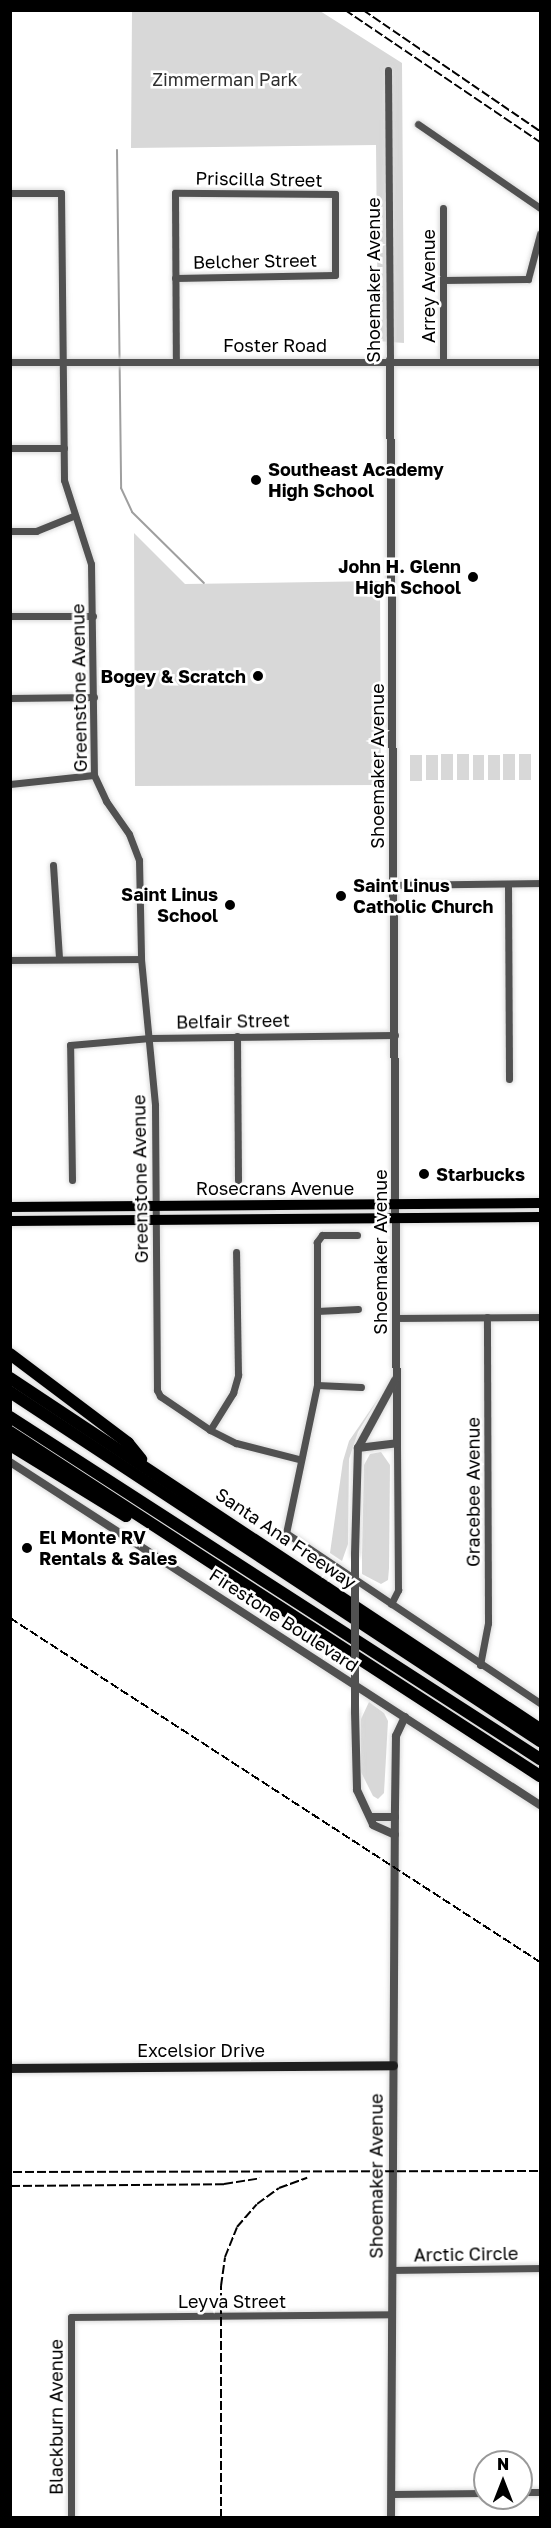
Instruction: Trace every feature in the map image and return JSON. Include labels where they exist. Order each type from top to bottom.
[{"type":"highway","points":[[10,1354],[128,1443],[149,1469]]},
{"type":"highway","name":"Santa Ana Freeway","points":[[10,1378],[540,1729]]},
{"type":"highway","points":[[10,1392],[540,1741]]},
{"type":"highway","points":[[10,1417],[540,1759]]},
{"type":"highway","points":[[10,1432],[540,1776]]},
{"type":"highway","points":[[10,1445],[108,1507],[185,1547]]},
{"type":"main road","points":[[504,1218],[505,1203]]},
{"type":"main road","name":"Rosecrans Avenue","points":[[11,1207],[540,1203]]},
{"type":"main road","points":[[81,1205],[81,1221]]},
{"type":"main road","points":[[48,1206],[49,1221]]},
{"type":"main road","points":[[11,1207],[11,1221]]},
{"type":"main road","name":"Rosecrans Avenue","points":[[11,1221],[540,1217]]},
{"type":"main road","name":"Excelsior Drive","points":[[10,2068],[393,2065]]},
{"type":"street","name":"Shoemaker Avenue","points":[[388,69],[398,1590],[391,1604]]},
{"type":"street","points":[[418,124],[540,208]]},
{"type":"street","name":"Greenstone Avenue","points":[[10,193],[61,193],[64,480],[73,516],[91,564],[94,775],[105,801],[136,847],[141,959],[150,1038],[157,1205],[157,1390],[160,1396],[210,1430]]},
{"type":"street","name":"Priscilla Street","points":[[175,278],[175,193],[335,194],[335,275]]},
{"type":"street","name":"Arrey Avenue","points":[[442,208],[443,362]]},
{"type":"street","points":[[443,280],[528,279],[540,234]]},
{"type":"street","name":"Belcher Street","points":[[175,278],[335,275]]},
{"type":"street","points":[[175,278],[176,361]]},
{"type":"street","name":"Foster Road","points":[[10,362],[390,360],[540,362]]},
{"type":"street","points":[[10,448],[64,448]]},
{"type":"street","points":[[10,531],[36,531],[73,516]]},
{"type":"street","points":[[10,616],[93,616]]},
{"type":"street","points":[[10,698],[94,697]]},
{"type":"street","points":[[10,784],[63,782],[94,775]]},
{"type":"street","points":[[53,865],[59,959]]},
{"type":"street","points":[[394,885],[540,883]]},
{"type":"street","points":[[508,884],[509,1079]]},
{"type":"street","points":[[10,960],[141,959]]},
{"type":"street","name":"Belfair Street","points":[[72,1180],[70,1045],[150,1038],[395,1035]]},
{"type":"street","points":[[237,1036],[238,1180]]},
{"type":"street","points":[[357,1235],[319,1237],[317,1385],[299,1459],[286,1527],[291,1539],[540,1703]]},
{"type":"street","points":[[236,1252],[238,1375],[233,1393],[210,1430],[253,1449],[299,1459]]},
{"type":"street","points":[[317,1311],[358,1310]]},
{"type":"street","name":"Gracebee Avenue","points":[[480,1665],[488,1623],[487,1317]]},
{"type":"street","points":[[397,1318],[540,1317]]},
{"type":"street","points":[[395,1835],[373,1825],[372,1817],[356,1784],[354,1712],[358,1448],[386,1402],[397,1374]]},
{"type":"street","points":[[317,1385],[361,1387]]},
{"type":"street","points":[[358,1448],[397,1443]]},
{"type":"street","name":"Firestone Boulevard","points":[[10,1462],[540,1805]]},
{"type":"street","name":"Shoemaker Avenue","points":[[392,2517],[396,1737],[405,1718]]},
{"type":"street","points":[[372,1817],[395,1816]]},
{"type":"street","name":"Arctic Circle","points":[[392,2270],[540,2268]]},
{"type":"street","name":"Leyva Street","points":[[71,2317],[392,2314]]},
{"type":"street","name":"Blackburn Avenue","points":[[71,2317],[71,2517]]},
{"type":"street","points":[[392,2494],[473,2493]]},
{"type":"green space","name":"Zimmerman Park","points":[[132,11],[320,11],[402,63],[404,343],[378,341],[376,145],[131,148]]},
{"type":"green space","points":[[134,533],[185,584],[380,581],[381,785],[135,786]]},
{"type":"green space","points":[[441,754],[453,754],[453,780],[441,780]]},
{"type":"green space","points":[[457,754],[469,754],[469,780],[457,780]]},
{"type":"green space","points":[[503,754],[515,754],[515,780],[503,780]]},
{"type":"green space","points":[[519,754],[531,754],[531,780],[519,780]]},
{"type":"green space","points":[[410,755],[422,755],[422,781],[410,781]]},
{"type":"green space","points":[[426,755],[438,755],[438,780],[426,780]]},
{"type":"green space","points":[[473,755],[484,755],[484,780],[473,780]]},
{"type":"green space","points":[[488,755],[500,755],[500,780],[488,780]]},
{"type":"green space","points":[[380,1396],[358,1432],[349,1459],[348,1544],[342,1561],[330,1553],[343,1461],[349,1441]]},
{"type":"green space","points":[[381,1452],[390,1465],[389,1568],[388,1580],[381,1584],[362,1574],[362,1556],[364,1465],[370,1454]]},
{"type":"green space","points":[[369,1702],[384,1713],[388,1721],[384,1793],[378,1799],[373,1796],[361,1772],[361,1719]]},
{"type":"waterway","points":[[117,150],[121,488],[132,512],[204,583]]},
{"type":"railway","points":[[345,10],[540,142]]},
{"type":"railway","points":[[363,10],[540,131]]},
{"type":"railway","points":[[10,1618],[540,1962]]},
{"type":"railway","points":[[13,2172],[540,2171]]},
{"type":"railway","points":[[11,2186],[224,2184],[260,2178]]},
{"type":"railway","points":[[221,2518],[221,2286],[225,2257],[237,2227],[257,2204],[279,2188],[307,2178]]},
{"type":"place","name":"Southeast Academy High School","points":[[256,480]]},
{"type":"place","name":"John H. Glenn High School","points":[[473,577]]},
{"type":"place","name":"Bogey & Scratch","points":[[258,676]]},
{"type":"place","name":"Saint Linus Catholic Church","points":[[341,896]]},
{"type":"place","name":"Saint Linus School","points":[[230,905]]},
{"type":"place","name":"Starbucks","points":[[424,1174]]},
{"type":"place","name":"El Monte RV Rentals & Sales","points":[[27,1548]]}]
